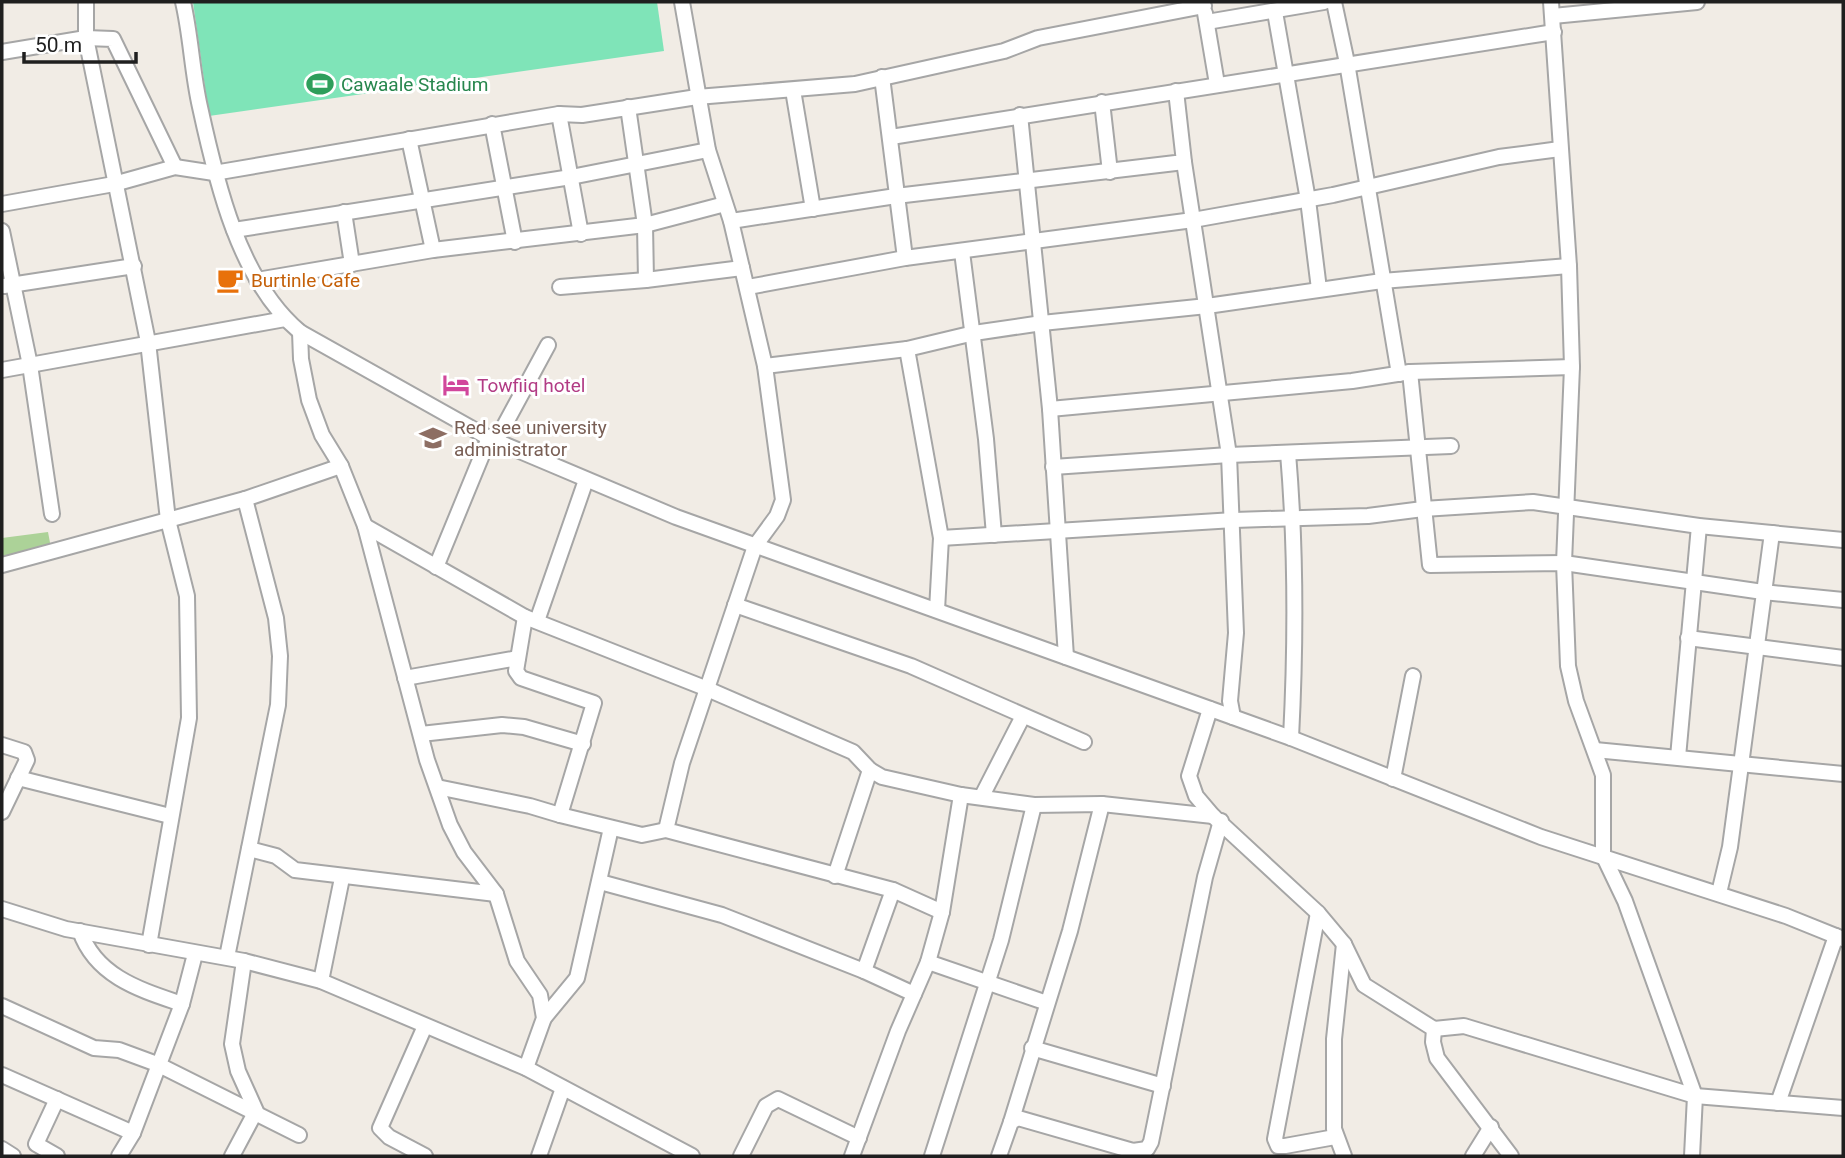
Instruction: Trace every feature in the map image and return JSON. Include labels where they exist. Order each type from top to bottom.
[{"type":"street","points":[[86,2],[86,38],[148,342],[168,520],[188,610],[188,719],[149,946]]},
{"type":"street","points":[[183,2],[214,173],[234,230],[257,280],[285,319],[300,332],[492,439],[586,480],[755,547],[1291,738],[1541,837],[1718,893],[1840,937],[1778,1102]]},
{"type":"street","points":[[666,830],[705,688],[755,547],[777,516],[783,500],[765,366],[731,221],[709,150],[697,97],[682,2]]},
{"type":"street","points":[[1207,22],[1324,2]]},
{"type":"street","points":[[1334,2],[1347,62],[1382,281],[1419,448],[1428,563],[1432,566],[1564,563],[1692,583],[1843,600]]},
{"type":"street","points":[[1692,1156],[1695,1096],[1625,901],[1602,855],[1605,796],[1603,775],[1576,701],[1569,666],[1564,506],[1572,367],[1569,266],[1552,9],[1697,2]]},
{"type":"street","points":[[2,204],[114,184],[175,167],[214,173],[559,114],[582,115],[697,97],[843,86],[1004,51],[1051,36],[1203,4],[1217,84]]},
{"type":"street","points":[[1275,12],[1308,200],[1319,289]]},
{"type":"street","points":[[891,137],[1287,74],[1347,62],[1554,32]]},
{"type":"street","points":[[2,52],[86,38],[107,37],[117,43],[175,167]]},
{"type":"street","points":[[882,77],[905,258]]},
{"type":"street","points":[[793,90],[813,209]]},
{"type":"street","points":[[1176,91],[1184,162],[1229,455],[1234,520],[1236,633],[1230,701],[1234,717]]},
{"type":"street","points":[[1102,102],[1110,172]]},
{"type":"street","points":[[628,107],[645,225],[646,280]]},
{"type":"street","points":[[559,114],[581,234]]},
{"type":"street","points":[[1020,115],[1050,409],[1060,531],[1066,657]]},
{"type":"street","points":[[492,124],[515,242]]},
{"type":"street","points":[[409,139],[420,200],[433,250]]},
{"type":"street","points":[[748,287],[905,258],[1193,220],[1308,200],[1499,157],[1560,149]]},
{"type":"street","points":[[234,230],[570,177],[636,162],[709,150]]},
{"type":"street","points":[[731,221],[896,196],[1184,162]]},
{"type":"street","points":[[257,280],[433,250],[645,225],[725,204]]},
{"type":"street","points":[[344,212],[352,264]]},
{"type":"street","points":[[2,231],[6,286],[30,365],[52,514]]},
{"type":"street","points":[[962,252],[974,334],[994,535]]},
{"type":"street","points":[[6,286],[134,266]]},
{"type":"street","points":[[765,366],[907,349],[1042,323],[1207,306],[1382,281],[1569,266]]},
{"type":"street","points":[[559,287],[742,268]]},
{"type":"street","points":[[2,370],[285,319]]},
{"type":"street","points":[[300,332],[300,359],[309,400],[322,435],[341,466],[365,526],[437,787],[464,852],[496,894],[517,961],[540,995],[544,1018]]},
{"type":"street","points":[[436,568],[492,439],[548,345]]},
{"type":"street","points":[[907,349],[941,538],[937,610]]},
{"type":"street","points":[[1050,409],[1218,391],[1352,381],[1404,373],[1572,367]]},
{"type":"street","points":[[1053,467],[1229,455],[1451,446]]},
{"type":"street","points":[[1288,453],[1296,630],[1291,738]]},
{"type":"street","points":[[2,565],[245,499],[341,466]]},
{"type":"street","points":[[560,815],[594,703],[521,678],[516,671],[531,619],[586,480]]},
{"type":"street","points":[[227,957],[278,705],[280,656],[273,605],[245,499]]},
{"type":"street","points":[[941,538],[1234,520],[1368,516],[1423,509],[1532,502],[1699,526],[1843,540]]},
{"type":"street","points":[[365,526],[531,619],[705,688],[853,752],[870,770],[882,777],[961,795],[1034,805],[1102,804],[1217,819]]},
{"type":"street","points":[[1678,757],[1699,526]]},
{"type":"street","points":[[1718,893],[1730,847],[1772,533]]},
{"type":"street","points":[[735,605],[911,666],[1084,742]]},
{"type":"street","points":[[1688,638],[1843,658]]},
{"type":"street","points":[[405,678],[518,658]]},
{"type":"street","points":[[1394,779],[1409,711],[1413,676]]},
{"type":"street","points":[[1210,709],[1189,776],[1190,787],[1217,819],[1318,913],[1344,944],[1364,985],[1434,1030],[1464,1026],[1695,1096],[1843,1108]]},
{"type":"street","points":[[982,796],[1023,716]]},
{"type":"street","points":[[421,734],[502,725],[524,727],[583,744]]},
{"type":"street","points":[[2,744],[24,752],[27,756],[2,812]]},
{"type":"street","points":[[1595,750],[1742,762],[1843,774]]},
{"type":"street","points":[[835,876],[870,770]]},
{"type":"street","points":[[18,778],[170,816]]},
{"type":"street","points":[[437,787],[519,803],[642,835],[666,830],[893,890],[942,912]]},
{"type":"street","points":[[852,1156],[928,962],[942,912],[961,795]]},
{"type":"street","points":[[999,1156],[1070,931],[1102,804]]},
{"type":"street","points":[[932,1156],[987,984],[1034,805]]},
{"type":"street","points":[[1011,1122],[1025,1119],[1142,1151],[1151,1143],[1217,819]]},
{"type":"street","points":[[526,1068],[544,1018],[577,978],[611,828]]},
{"type":"street","points":[[249,849],[276,856],[295,870],[342,878],[496,894]]},
{"type":"street","points":[[321,981],[342,878]]},
{"type":"street","points":[[600,882],[722,915],[864,971],[914,994]]},
{"type":"street","points":[[864,971],[893,890]]},
{"type":"street","points":[[2,909],[80,932],[195,954],[227,957],[321,981],[526,1068],[691,1156]]},
{"type":"street","points":[[1278,1146],[1275,1139],[1318,913]]},
{"type":"street","points":[[80,932],[93,958],[123,982],[182,1004]]},
{"type":"street","points":[[1344,944],[1334,1039],[1335,1137],[1344,1156]]},
{"type":"street","points":[[119,1156],[133,1133],[182,1004],[195,954]]},
{"type":"street","points":[[244,961],[232,1044],[238,1071],[256,1111]]},
{"type":"street","points":[[928,962],[1047,1003]]},
{"type":"street","points":[[2,1006],[94,1048],[119,1049],[158,1064],[299,1135]]},
{"type":"street","points":[[425,1026],[380,1128],[425,1156]]},
{"type":"street","points":[[1434,1030],[1433,1042],[1437,1058],[1511,1156]]},
{"type":"street","points":[[1032,1048],[1163,1086]]},
{"type":"street","points":[[2,1074],[133,1133]]},
{"type":"street","points":[[539,1156],[563,1088]]},
{"type":"street","points":[[49,1154],[36,1144],[57,1099]]},
{"type":"street","points":[[741,1156],[766,1106],[778,1099],[859,1138]]},
{"type":"street","points":[[232,1156],[256,1111]]},
{"type":"street","points":[[1473,1156],[1491,1127]]},
{"type":"street","points":[[1267,1156],[1278,1146],[1335,1137]]},
{"type":"street","points":[[2,1149],[13,1156]]},
{"type":"green space","name":"Cawaale Stadium","points":[[193,2],[657,2],[664,51],[209,116]]},
{"type":"green space","points":[[48,532],[51,548],[2,561],[2,538]]},
{"type":"place","name":"Cawaale Stadium","points":[[320,84]]},
{"type":"place","name":"Burtinle Cafe","points":[[230,280]]},
{"type":"place","name":"Towfiiq hotel","points":[[456,385]]},
{"type":"place","name":"Red see university administrator","points":[[433,438]]}]
